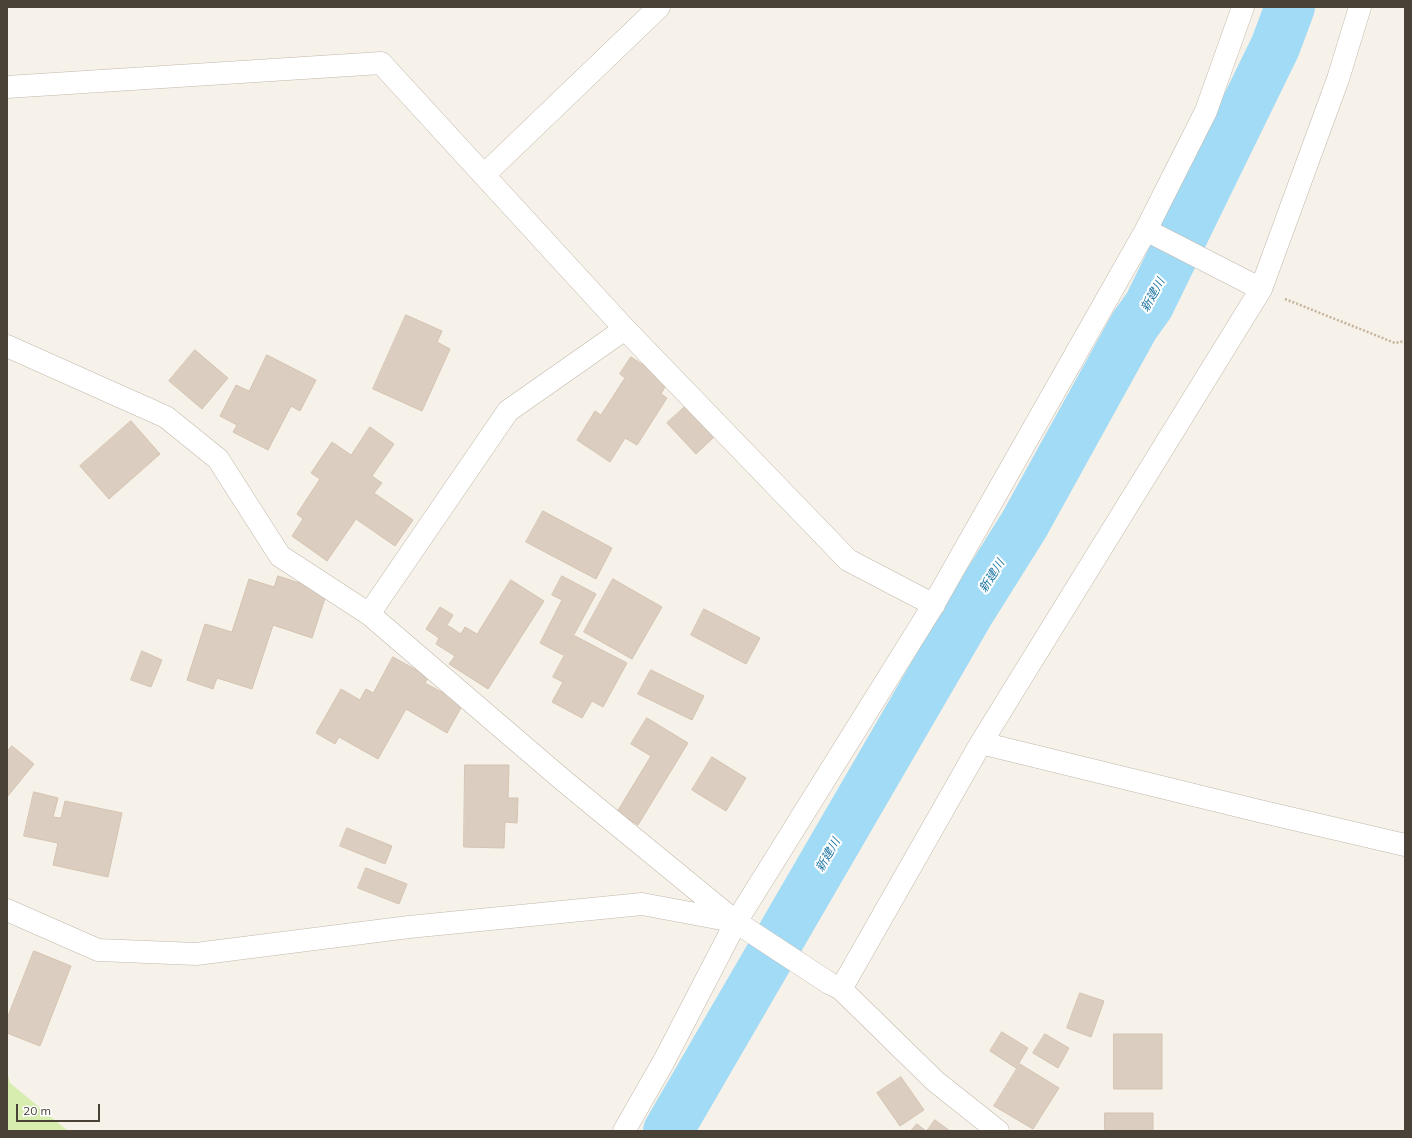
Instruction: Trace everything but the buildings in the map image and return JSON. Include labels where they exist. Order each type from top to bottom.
[{"type":"street","points":[[484,175],[659,7]]},
{"type":"street","points":[[624,1131],[742,926],[1153,234],[1206,111],[1243,7]]},
{"type":"street","points":[[835,986],[981,743],[1261,289],[1338,79],[1360,7]]},
{"type":"street","points":[[7,87],[381,63],[625,329],[848,560],[934,605]]},
{"type":"street","points":[[1153,234],[1261,289]]},
{"type":"street","points":[[369,614],[508,412],[625,329]]},
{"type":"street","points":[[7,346],[166,417],[218,458],[280,556],[369,614],[564,781],[742,926],[835,986],[935,1081],[998,1131]]},
{"type":"street","points":[[981,743],[1405,845]]},
{"type":"street","points":[[7,910],[98,950],[196,954],[409,927],[642,904],[742,926]]},
{"type":"path","points":[[1261,289],[1395,343],[1405,341]]},
{"type":"green space","points":[[7,1072],[10,1083],[68,1131],[7,1131]]},
{"type":"waterway","name":"新建川","points":[[668,1131],[970,611],[1024,525],[1134,326],[1149,305],[1275,47],[1290,7]]}]
